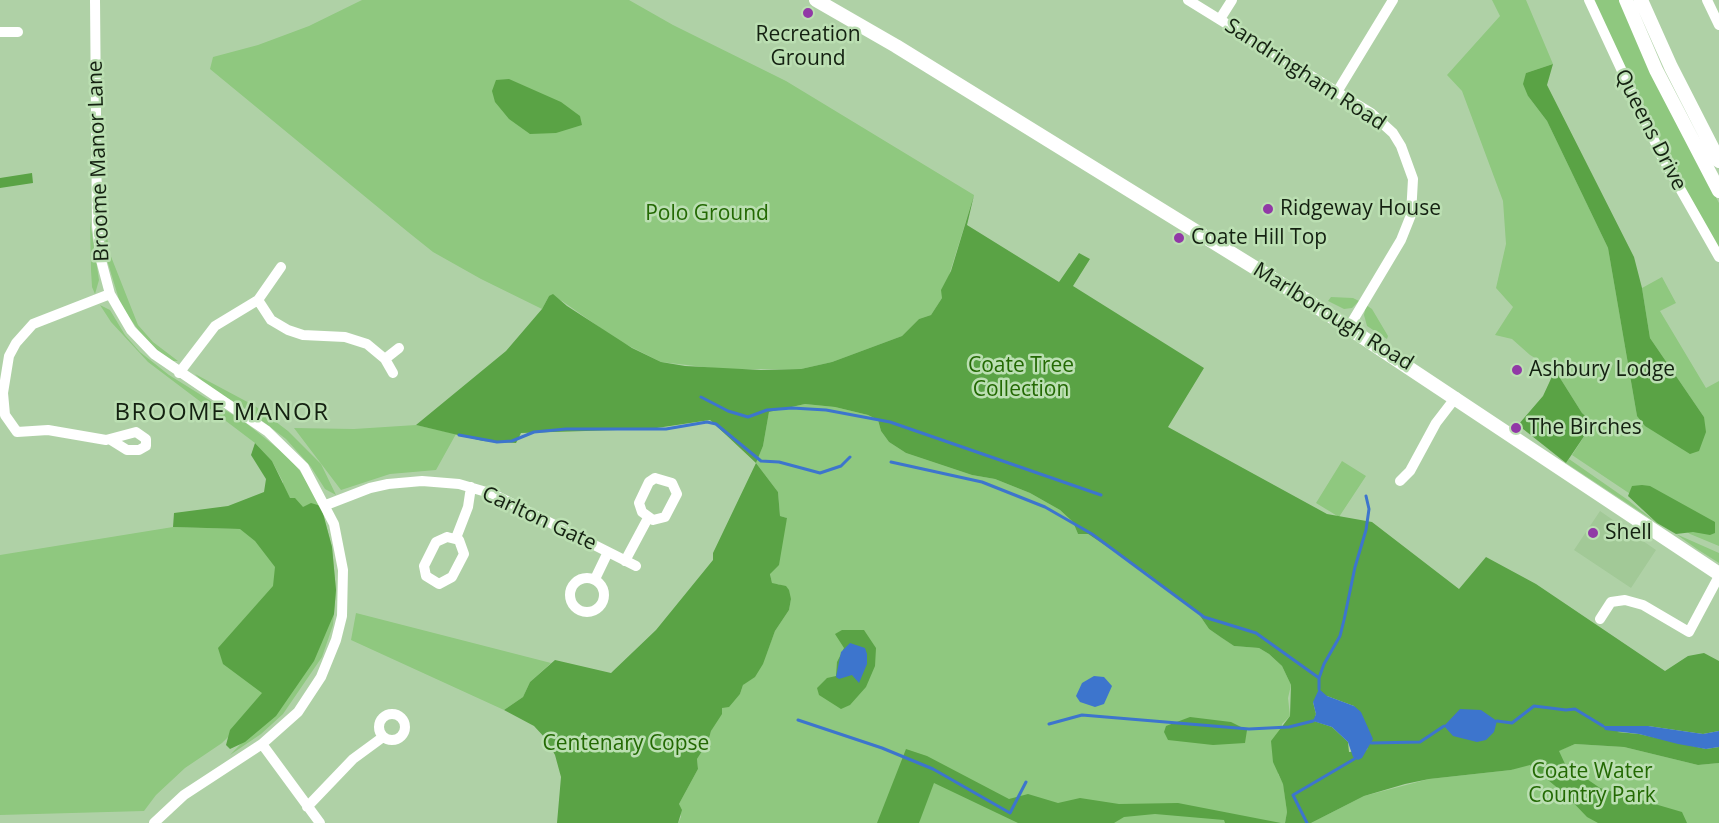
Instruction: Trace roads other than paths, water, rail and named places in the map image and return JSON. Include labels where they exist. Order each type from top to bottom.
[{"type":"main road","name":"Marlborough Road","points":[[816,0],[896,46],[1349,327],[1719,575]]},
{"type":"main road","name":"Queens Drive","points":[[1626,0],[1656,70],[1719,191]]},
{"type":"main road","points":[[1641,0],[1671,68],[1719,160]]},
{"type":"street","name":"Broome Manor Lane","points":[[94,0],[97,226],[101,260],[110,294],[130,330],[154,354],[253,421],[282,443],[304,467],[326,504],[334,524],[343,570],[342,616],[336,640],[321,677],[310,695],[285,725],[262,744],[184,795],[154,823]]},
{"type":"street","name":"Sandringham Road","points":[[1188,0],[1375,116],[1393,133],[1408,160],[1413,186],[1408,226],[1349,327]]},
{"type":"street","points":[[1220,20],[1232,0]]},
{"type":"street","points":[[1337,92],[1393,0]]},
{"type":"street","name":"Queens Drive","points":[[1588,0],[1656,145],[1719,257]]},
{"type":"street","points":[[1707,0],[1719,25]]},
{"type":"street","points":[[0,32],[18,33]]},
{"type":"street","points":[[179,373],[215,326],[258,300],[280,267]]},
{"type":"street","points":[[110,294],[39,321],[4,354],[1,383],[4,415],[17,432],[48,430],[111,440]]},
{"type":"street","points":[[258,300],[271,320],[288,330],[303,335],[357,340],[372,347],[385,359],[393,373]]},
{"type":"street","points":[[385,359],[399,348]]},
{"type":"street","points":[[1400,481],[1410,471],[1433,427],[1456,397]]},
{"type":"street","name":"Carlton Gate","points":[[326,504],[370,488],[403,481],[441,482],[471,487],[493,494],[636,566]]},
{"type":"street","name":"Carlton Gate","points":[[456,538],[468,507],[471,487]]},
{"type":"street","points":[[626,561],[648,518]]},
{"type":"street","name":"Carlton Gate","points":[[456,538],[462,547],[463,558],[450,579],[436,583],[426,576],[425,564],[438,540],[456,538]]},
{"type":"street","name":"Carlton Gate","points":[[595,579],[608,552]]},
{"type":"street","points":[[1600,619],[1611,602],[1625,600],[1643,605],[1689,632],[1719,575]]},
{"type":"street","points":[[307,807],[353,759],[383,737]]},
{"type":"street","points":[[262,744],[320,823]]},
{"type":"water","points":[[850,643],[865,648],[867,654],[867,664],[859,683],[852,675],[839,679],[836,677],[841,652]]},
{"type":"water","points":[[1094,676],[1104,677],[1112,686],[1104,704],[1095,707],[1080,702],[1076,696],[1082,683]]},
{"type":"water","points":[[1319,689],[1327,696],[1354,706],[1361,712],[1373,739],[1362,758],[1358,760],[1353,757],[1348,742],[1332,727],[1313,721],[1316,714],[1313,702]]},
{"type":"water","points":[[1460,709],[1481,710],[1497,721],[1494,732],[1486,740],[1477,742],[1453,736],[1444,726]]},
{"type":"water","points":[[1603,726],[1648,726],[1703,734],[1719,731],[1719,747],[1706,749],[1678,744],[1639,734],[1605,730]]},
{"type":"waterway","points":[[701,397],[728,411],[748,417],[767,410],[792,408],[826,410],[890,422],[1101,495]]},
{"type":"waterway","points":[[459,435],[497,442],[512,441],[534,432],[566,429],[666,429],[707,422],[716,424],[761,461],[779,462],[820,473],[841,466],[850,457]]},
{"type":"waterway","points":[[891,462],[982,482],[1045,507],[1092,534],[1204,617],[1256,633],[1319,678]]},
{"type":"waterway","points":[[1319,689],[1319,678],[1324,664],[1340,636],[1355,567],[1366,530],[1369,509],[1366,496]]},
{"type":"waterway","points":[[1497,721],[1512,723],[1534,706],[1575,709],[1603,726]]},
{"type":"waterway","points":[[1049,724],[1082,715],[1249,729],[1289,727],[1313,721]]},
{"type":"waterway","points":[[798,720],[882,748],[933,769],[1010,813],[1026,782]]},
{"type":"waterway","points":[[1371,743],[1420,742],[1444,726]]},
{"type":"waterway","points":[[1307,823],[1293,795],[1356,758]]},
{"type":"place","name":"Recreation Ground","points":[[808,13]]},
{"type":"place","name":"Ridgeway House","points":[[1268,209]]},
{"type":"place","name":"Coate Hill Top","points":[[1179,238]]},
{"type":"place","name":"Ashbury Lodge","points":[[1517,370]]},
{"type":"place","name":"The Birches","points":[[1516,428]]},
{"type":"place","name":"Shell","points":[[1593,533]]},
{"type":"district","name":"BROOME MANOR","points":[[222,413]]},
{"type":"park label","name":"Polo Ground","points":[[707,214]]},
{"type":"park label","name":"Coate Tree Collection","points":[[1021,378]]},
{"type":"park label","name":"Centenary Copse","points":[[626,744]]},
{"type":"park label","name":"Coate Water Country Park","points":[[1592,784]]}]
